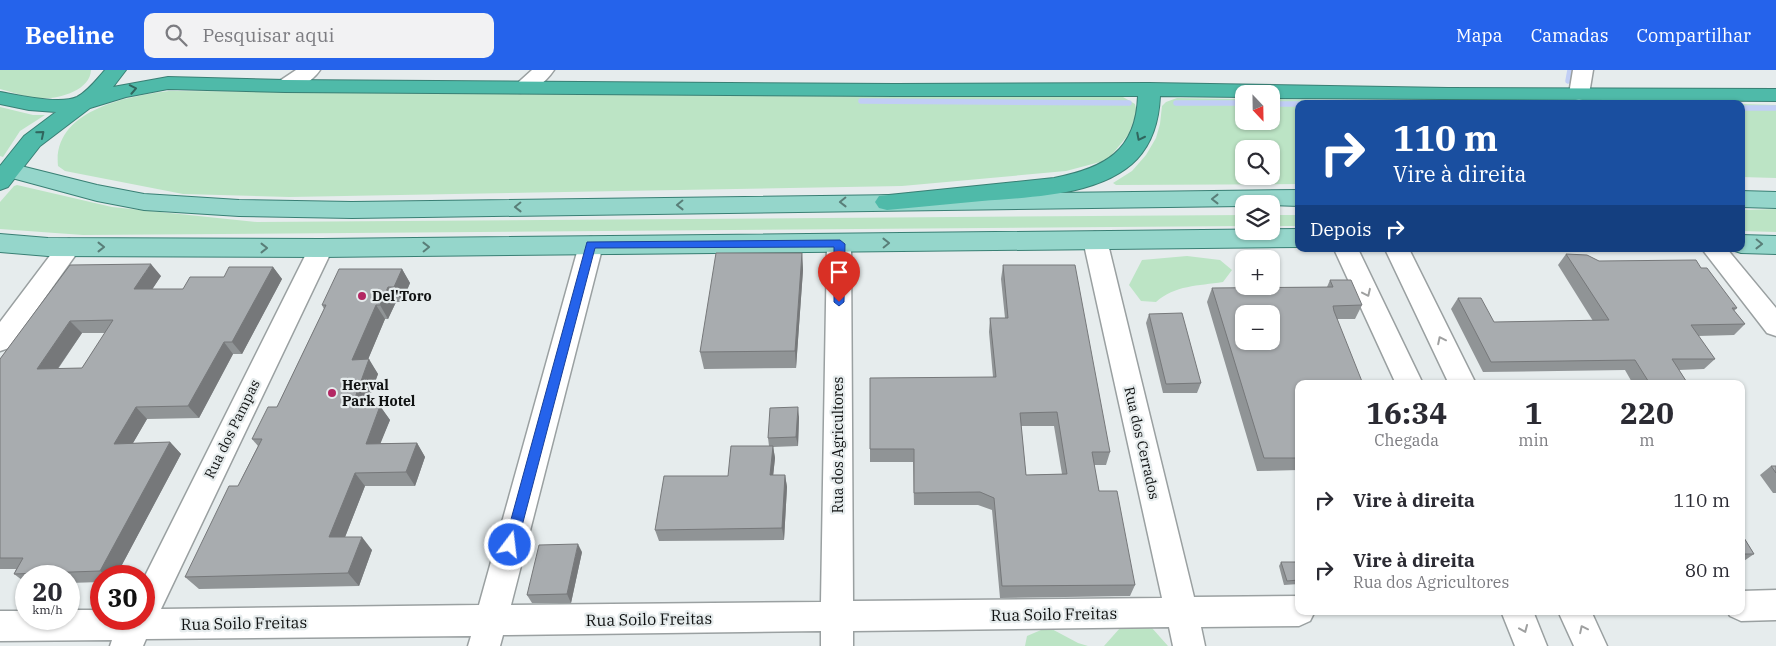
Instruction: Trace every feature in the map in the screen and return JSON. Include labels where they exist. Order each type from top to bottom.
[{"type":"highway","points":[[3,173],[32,141],[99,90],[116,70]]},
{"type":"highway","points":[[140,70],[193,84]]},
{"type":"highway","points":[[0,98],[29,104],[53,106],[82,102],[140,87],[168,84],[522,88],[1148,90],[1449,99],[1579,94],[1776,95]]},
{"type":"highway","points":[[887,202],[1031,188],[1083,179],[1105,171],[1122,161],[1133,149],[1143,133],[1149,109],[1148,90]]},
{"type":"main road","points":[[3,173],[144,202],[240,208],[352,210],[1295,198]]},
{"type":"main road","points":[[1745,200],[1776,200]]},
{"type":"main road","points":[[0,243],[59,247],[320,248],[1295,238]]},
{"type":"main road","points":[[1745,244],[1776,245]]},
{"type":"main road","points":[[0,251],[59,247]]},
{"type":"street","points":[[285,86],[310,70]]},
{"type":"street","points":[[522,88],[544,70]]},
{"type":"street","points":[[1579,94],[1583,70]]},
{"type":"street","name":"Rua dos Cerrados","points":[[1095,240],[1189,646]]},
{"type":"street","name":"Rua dos Agricultores","points":[[837,631],[840,244]]},
{"type":"street","points":[[487,633],[591,245]]},
{"type":"street","points":[[0,341],[59,247]]},
{"type":"street","name":"Rua dos Pampas","points":[[155,588],[320,248]]},
{"type":"street","points":[[1347,252],[1408,380]]},
{"type":"street","points":[[1397,252],[1461,380]]},
{"type":"street","points":[[1716,252],[1776,326]]},
{"type":"street","points":[[1745,606],[1776,606]]},
{"type":"street","name":"Rua Soilo Freitas","points":[[155,625],[487,633],[837,631],[1181,612],[1295,611]]},
{"type":"street","points":[[1519,615],[1531,646]]},
{"type":"street","points":[[1576,615],[1591,646]]},
{"type":"street","name":"Rua Soilo Freitas","points":[[0,626],[90,625]]},
{"type":"green space","points":[[0,70],[91,70],[85,84],[78,89],[62,96],[38,98],[0,89]]},
{"type":"green space","points":[[169,91],[1123,97],[1135,104],[1137,112],[1128,135],[1110,157],[1100,162],[1066,171],[902,186],[289,197],[183,194],[65,171],[58,166],[59,147],[67,131],[80,119],[96,109],[114,102]]},
{"type":"green space","points":[[1177,98],[1235,99],[1235,130],[1280,130],[1280,99],[1320,100],[1295,100],[1295,184],[1280,184],[1280,140],[1235,140],[1235,184],[1116,185],[1113,183],[1132,171],[1146,155],[1156,138],[1162,106],[1166,102]]},
{"type":"green space","points":[[1745,104],[1776,105],[1776,178],[1745,177]]},
{"type":"green space","points":[[0,107],[33,115],[45,115],[20,131],[3,157],[0,156]]},
{"type":"green space","points":[[17,185],[112,207],[257,222],[1235,215],[1235,226],[83,235],[0,229],[0,202]]},
{"type":"green space","points":[[1776,209],[1776,232],[1745,231],[1745,210]]},
{"type":"green space","points":[[1280,215],[1295,215],[1295,226],[1280,226]]},
{"type":"green space","points":[[1187,256],[1220,260],[1232,270],[1223,282],[1179,289],[1163,296],[1156,302],[1141,301],[1129,285],[1142,260]]},
{"type":"green space","points":[[1128,619],[1144,619],[1168,646],[1104,646]]},
{"type":"green space","points":[[1048,627],[1078,643],[1088,646],[1025,646],[1027,636]]},
{"type":"building","points":[[716,253],[802,253],[795,351],[700,352]]},
{"type":"building","points":[[1566,254],[1587,255],[1599,261],[1696,260],[1701,268],[1707,268],[1737,308],[1732,308],[1745,324],[1691,325],[1715,359],[1672,359],[1685,380],[1648,380],[1635,360],[1491,362],[1458,298],[1481,298],[1494,322],[1609,320]]},
{"type":"building","points":[[151,264],[134,289],[183,289],[190,277],[224,277],[229,267],[273,267],[232,342],[224,342],[188,406],[136,407],[114,444],[170,442],[103,565],[90,565],[90,571],[80,572],[80,565],[19,565],[23,558],[0,558],[0,359],[70,265]],"holes":[[[113,320],[82,368],[37,369],[70,321]]]},
{"type":"building","points":[[1003,265],[1075,265],[1110,452],[1092,452],[1099,491],[1117,491],[1135,585],[1002,586],[994,498],[980,492],[914,493],[914,449],[870,449],[870,378],[996,377],[990,318],[1008,318]],"holes":[[[1057,412],[1067,474],[1026,475],[1020,413]]]},
{"type":"building","points":[[339,269],[402,269],[394,287],[388,287],[380,305],[376,305],[352,360],[369,359],[352,406],[380,406],[366,444],[417,443],[406,472],[355,473],[329,537],[362,537],[348,573],[185,577],[229,486],[238,486],[262,439],[252,439],[268,407],[277,407],[326,305],[322,305]]},
{"type":"building","points":[[1330,280],[1351,280],[1362,305],[1333,306],[1361,380],[1295,380],[1295,458],[1264,458],[1212,288],[1235,288],[1235,295],[1280,295],[1280,287],[1333,287]]},
{"type":"building","points":[[1182,313],[1201,383],[1166,384],[1149,314]]},
{"type":"building","points":[[798,407],[796,437],[768,438],[770,408]]},
{"type":"building","points":[[731,446],[773,446],[770,475],[785,475],[782,528],[655,530],[664,476],[728,476]]},
{"type":"building","points":[[1771,466],[1776,466],[1776,473]]},
{"type":"building","points":[[1745,539],[1754,554],[1745,554]]},
{"type":"building","points":[[578,544],[567,594],[527,595],[539,545]]},
{"type":"building","points":[[1281,562],[1295,562],[1295,580],[1287,581]]},
{"type":"waterway","points":[[1568,81],[1570,70]]},
{"type":"waterway","points":[[861,101],[1129,103]]},
{"type":"waterway","points":[[1176,103],[1235,103]]},
{"type":"waterway","points":[[1280,104],[1295,104]]},
{"type":"waterway","points":[[1745,108],[1776,108]]},
{"type":"place","name":"Del'Toro","points":[[362,296]]},
{"type":"place","name":"Herval Park Hotel","points":[[332,393]]},
{"type":"route","points":[[510,545],[591,245],[840,244],[839,302]]}]
